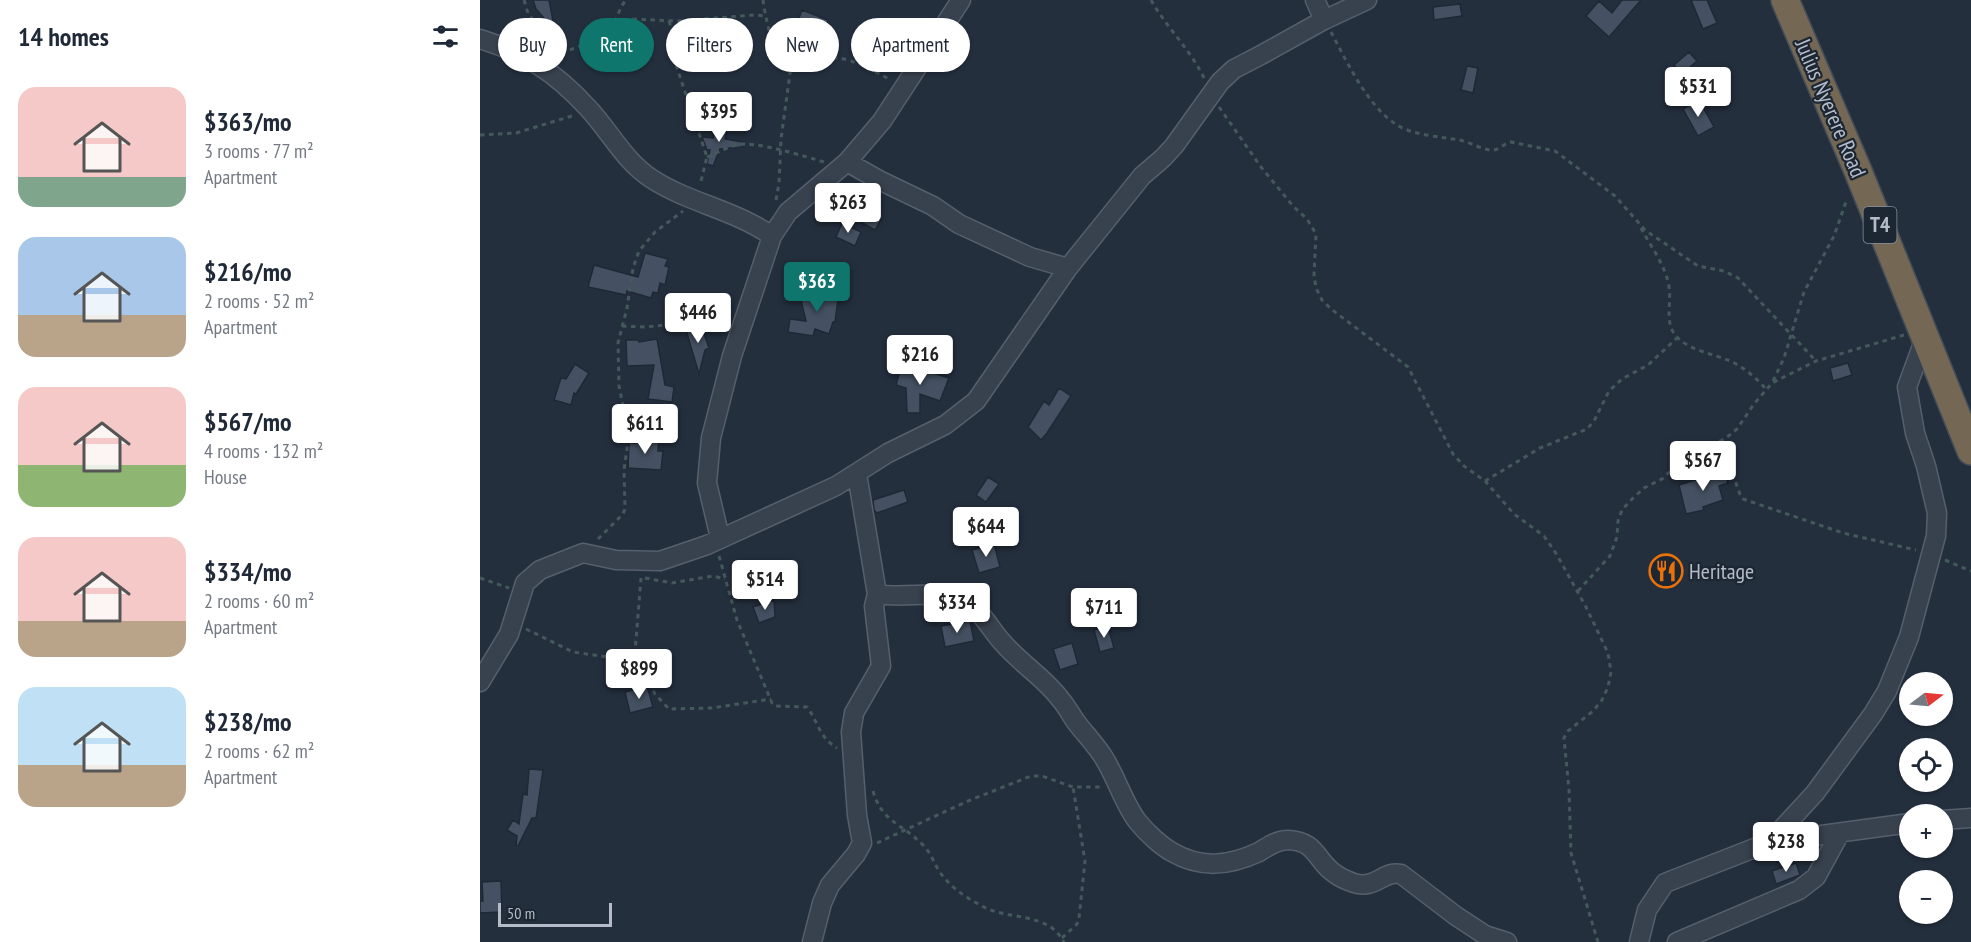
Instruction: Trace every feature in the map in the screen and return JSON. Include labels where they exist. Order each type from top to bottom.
[{"type":"highway","name":"Julius Nyerere Road","points":[[1785,0],[1858,171],[1971,451]]},
{"type":"street","points":[[717,540],[707,483],[711,438],[732,356],[772,236],[788,212],[844,164],[882,121],[961,0]]},
{"type":"street","points":[[1315,0],[1324,20]]},
{"type":"street","points":[[480,682],[509,634],[525,583],[540,570],[583,553],[616,560],[660,561],[717,540],[795,506],[858,474],[888,453],[945,425],[975,401],[1068,268],[1143,176],[1174,146],[1220,82],[1234,69],[1363,1]]},
{"type":"street","points":[[480,39],[498,45]]},
{"type":"street","points":[[548,72],[590,111],[637,168],[652,179],[680,195],[743,219],[772,236]]},
{"type":"street","points":[[844,164],[933,207],[959,224],[1030,257],[1068,268]]},
{"type":"street","points":[[1770,842],[1815,794],[1873,714],[1887,691],[1909,637],[1933,556],[1936,536],[1937,513],[1926,466],[1915,433],[1907,387],[1924,334]]},
{"type":"street","points":[[812,942],[822,903],[831,885],[862,843],[857,815],[851,732],[854,713],[881,666],[873,606],[877,594],[858,474]]},
{"type":"street","points":[[877,594],[945,596],[968,603],[985,618],[1002,642],[1025,667],[1044,679],[1061,699],[1104,758],[1138,822],[1170,851],[1191,862],[1212,865],[1245,858],[1274,843],[1287,840],[1304,844],[1315,850],[1332,873],[1354,883],[1365,886],[1374,884],[1388,875],[1401,874],[1485,935],[1507,942]]},
{"type":"street","points":[[1953,819],[1971,818]]},
{"type":"street","points":[[1639,942],[1647,910],[1665,883],[1770,842],[1899,825]]},
{"type":"street","points":[[1677,942],[1799,890],[1815,878],[1840,833]]},
{"type":"path","points":[[524,0],[531,18]]},
{"type":"path","points":[[617,18],[621,5],[626,0]]},
{"type":"path","points":[[727,18],[766,16],[763,0]]},
{"type":"path","points":[[1151,0],[1159,15],[1175,33],[1202,75],[1210,95],[1261,167],[1293,206],[1307,219],[1316,234],[1314,275],[1316,288],[1322,300],[1407,367],[1453,454],[1464,466],[1485,481],[1514,514],[1544,536],[1578,591],[1608,653],[1611,672],[1602,700],[1593,711],[1568,731],[1564,738],[1569,790],[1568,816],[1571,853],[1598,942]]},
{"type":"path","points":[[1324,20],[1363,88],[1385,116],[1399,127],[1466,141],[1486,149],[1494,150],[1511,142],[1555,151],[1615,196],[1640,226],[1664,270],[1669,286],[1668,324],[1677,338],[1693,348],[1731,361],[1752,374],[1767,389]]},
{"type":"path","points":[[839,58],[871,70],[904,88]]},
{"type":"path","points":[[583,553],[625,509],[624,470],[629,435],[619,386],[618,343],[633,268],[639,251],[655,232],[696,201],[707,158],[678,72]]},
{"type":"path","points":[[775,202],[778,194],[790,72]]},
{"type":"path","points":[[480,135],[516,133],[590,111]]},
{"type":"path","points":[[707,158],[738,144],[747,143],[844,164]]},
{"type":"path","points":[[1578,591],[1610,556],[1617,537],[1618,520],[1622,510],[1630,501],[1644,488],[1662,479],[1680,462],[1737,429],[1772,383],[1784,358],[1804,292],[1834,236],[1858,171]]},
{"type":"path","points":[[1640,226],[1698,266],[1724,271],[1738,278],[1816,361]]},
{"type":"path","points":[[622,326],[666,325],[687,317],[747,309]]},
{"type":"path","points":[[1772,383],[1816,361],[1924,334]]},
{"type":"path","points":[[1485,481],[1540,448],[1587,429],[1594,421],[1609,390],[1622,379],[1648,365],[1677,338]]},
{"type":"path","points":[[1720,440],[1740,497],[1743,499],[1843,533],[1904,546],[1971,571]]},
{"type":"path","points":[[717,540],[737,620],[775,706],[807,707],[823,736],[833,746],[853,758]]},
{"type":"path","points":[[480,578],[522,592]]},
{"type":"path","points":[[641,578],[635,652],[656,694],[669,709],[712,708],[771,699]]},
{"type":"path","points":[[511,627],[531,631],[573,652],[615,658],[635,652]]},
{"type":"path","points":[[856,854],[904,829],[1031,776],[1042,776],[1073,787],[1120,788]]},
{"type":"path","points":[[871,784],[876,802],[883,814],[924,845],[947,882],[958,892],[985,908],[1046,923],[1063,940],[1077,924],[1079,918],[1084,861],[1073,787]]},
{"type":"building","points":[[533,0],[549,0],[552,18],[544,18],[536,9]]},
{"type":"building","points":[[1622,0],[1641,0],[1609,37],[1586,16],[1599,1],[1612,13]]},
{"type":"building","points":[[1691,0],[1707,0],[1717,23],[1703,29]]},
{"type":"building","points":[[1460,4],[1462,16],[1434,20],[1433,7]]},
{"type":"building","points":[[802,10],[823,18],[799,18]]},
{"type":"building","points":[[1689,52],[1697,61],[1682,74],[1674,65]]},
{"type":"building","points":[[1467,66],[1478,68],[1473,93],[1461,90]]},
{"type":"building","points":[[1699,100],[1714,127],[1698,136],[1683,109]]},
{"type":"building","points":[[717,123],[728,126],[725,139],[742,142],[742,147],[720,149],[713,166],[707,164],[710,150],[707,150],[702,137],[713,138]]},
{"type":"building","points":[[863,210],[881,220],[875,230],[857,220]]},
{"type":"building","points":[[842,223],[861,232],[855,246],[836,237]]},
{"type":"building","points":[[645,253],[668,259],[665,266],[669,267],[665,285],[660,283],[658,293],[653,292],[651,298],[627,291],[626,295],[588,287],[594,265],[638,277]]},
{"type":"building","points":[[809,287],[839,292],[835,322],[829,334],[815,329],[813,336],[788,332],[790,319],[806,321],[801,300],[808,299]]},
{"type":"building","points":[[701,325],[709,348],[705,350],[699,374],[686,330]]},
{"type":"building","points":[[657,339],[665,385],[674,387],[672,402],[648,399],[654,365],[627,366],[626,340],[638,340],[639,342]]},
{"type":"building","points":[[902,363],[949,378],[940,401],[920,394],[920,413],[907,413],[906,388],[896,385]]},
{"type":"building","points":[[1848,363],[1852,375],[1833,381],[1830,368]]},
{"type":"building","points":[[575,364],[589,373],[576,394],[574,393],[571,405],[554,400],[561,378],[566,379]]},
{"type":"building","points":[[1059,388],[1071,396],[1041,440],[1028,427],[1044,401],[1049,405]]},
{"type":"building","points":[[636,438],[659,439],[658,451],[663,451],[661,470],[628,468],[629,443],[636,443]]},
{"type":"building","points":[[1723,468],[1728,483],[1719,486],[1723,500],[1703,507],[1704,510],[1686,514],[1679,485],[1711,475],[1711,472]]},
{"type":"building","points":[[988,477],[999,484],[986,502],[976,495]]},
{"type":"building","points":[[904,490],[908,502],[877,513],[874,510],[873,500]]},
{"type":"building","points":[[994,544],[1000,567],[979,573],[972,550]]},
{"type":"building","points":[[774,600],[775,617],[759,623],[753,607]]},
{"type":"building","points":[[970,621],[974,641],[945,647],[941,626]]},
{"type":"building","points":[[1108,626],[1114,648],[1100,652],[1094,630]]},
{"type":"building","points":[[1072,643],[1078,664],[1060,670],[1053,649]]},
{"type":"building","points":[[647,686],[653,707],[630,713],[625,692]]},
{"type":"building","points":[[529,769],[543,770],[536,818],[532,818],[518,846],[516,845],[517,836],[507,830],[513,820],[519,824],[523,794],[527,795]]},
{"type":"building","points":[[1796,863],[1800,875],[1776,884],[1772,871]]},
{"type":"building","points":[[501,881],[502,912],[480,913],[480,901],[483,901],[482,882]]},
{"type":"place","name":"Heritage","points":[[1666,571]]}]
